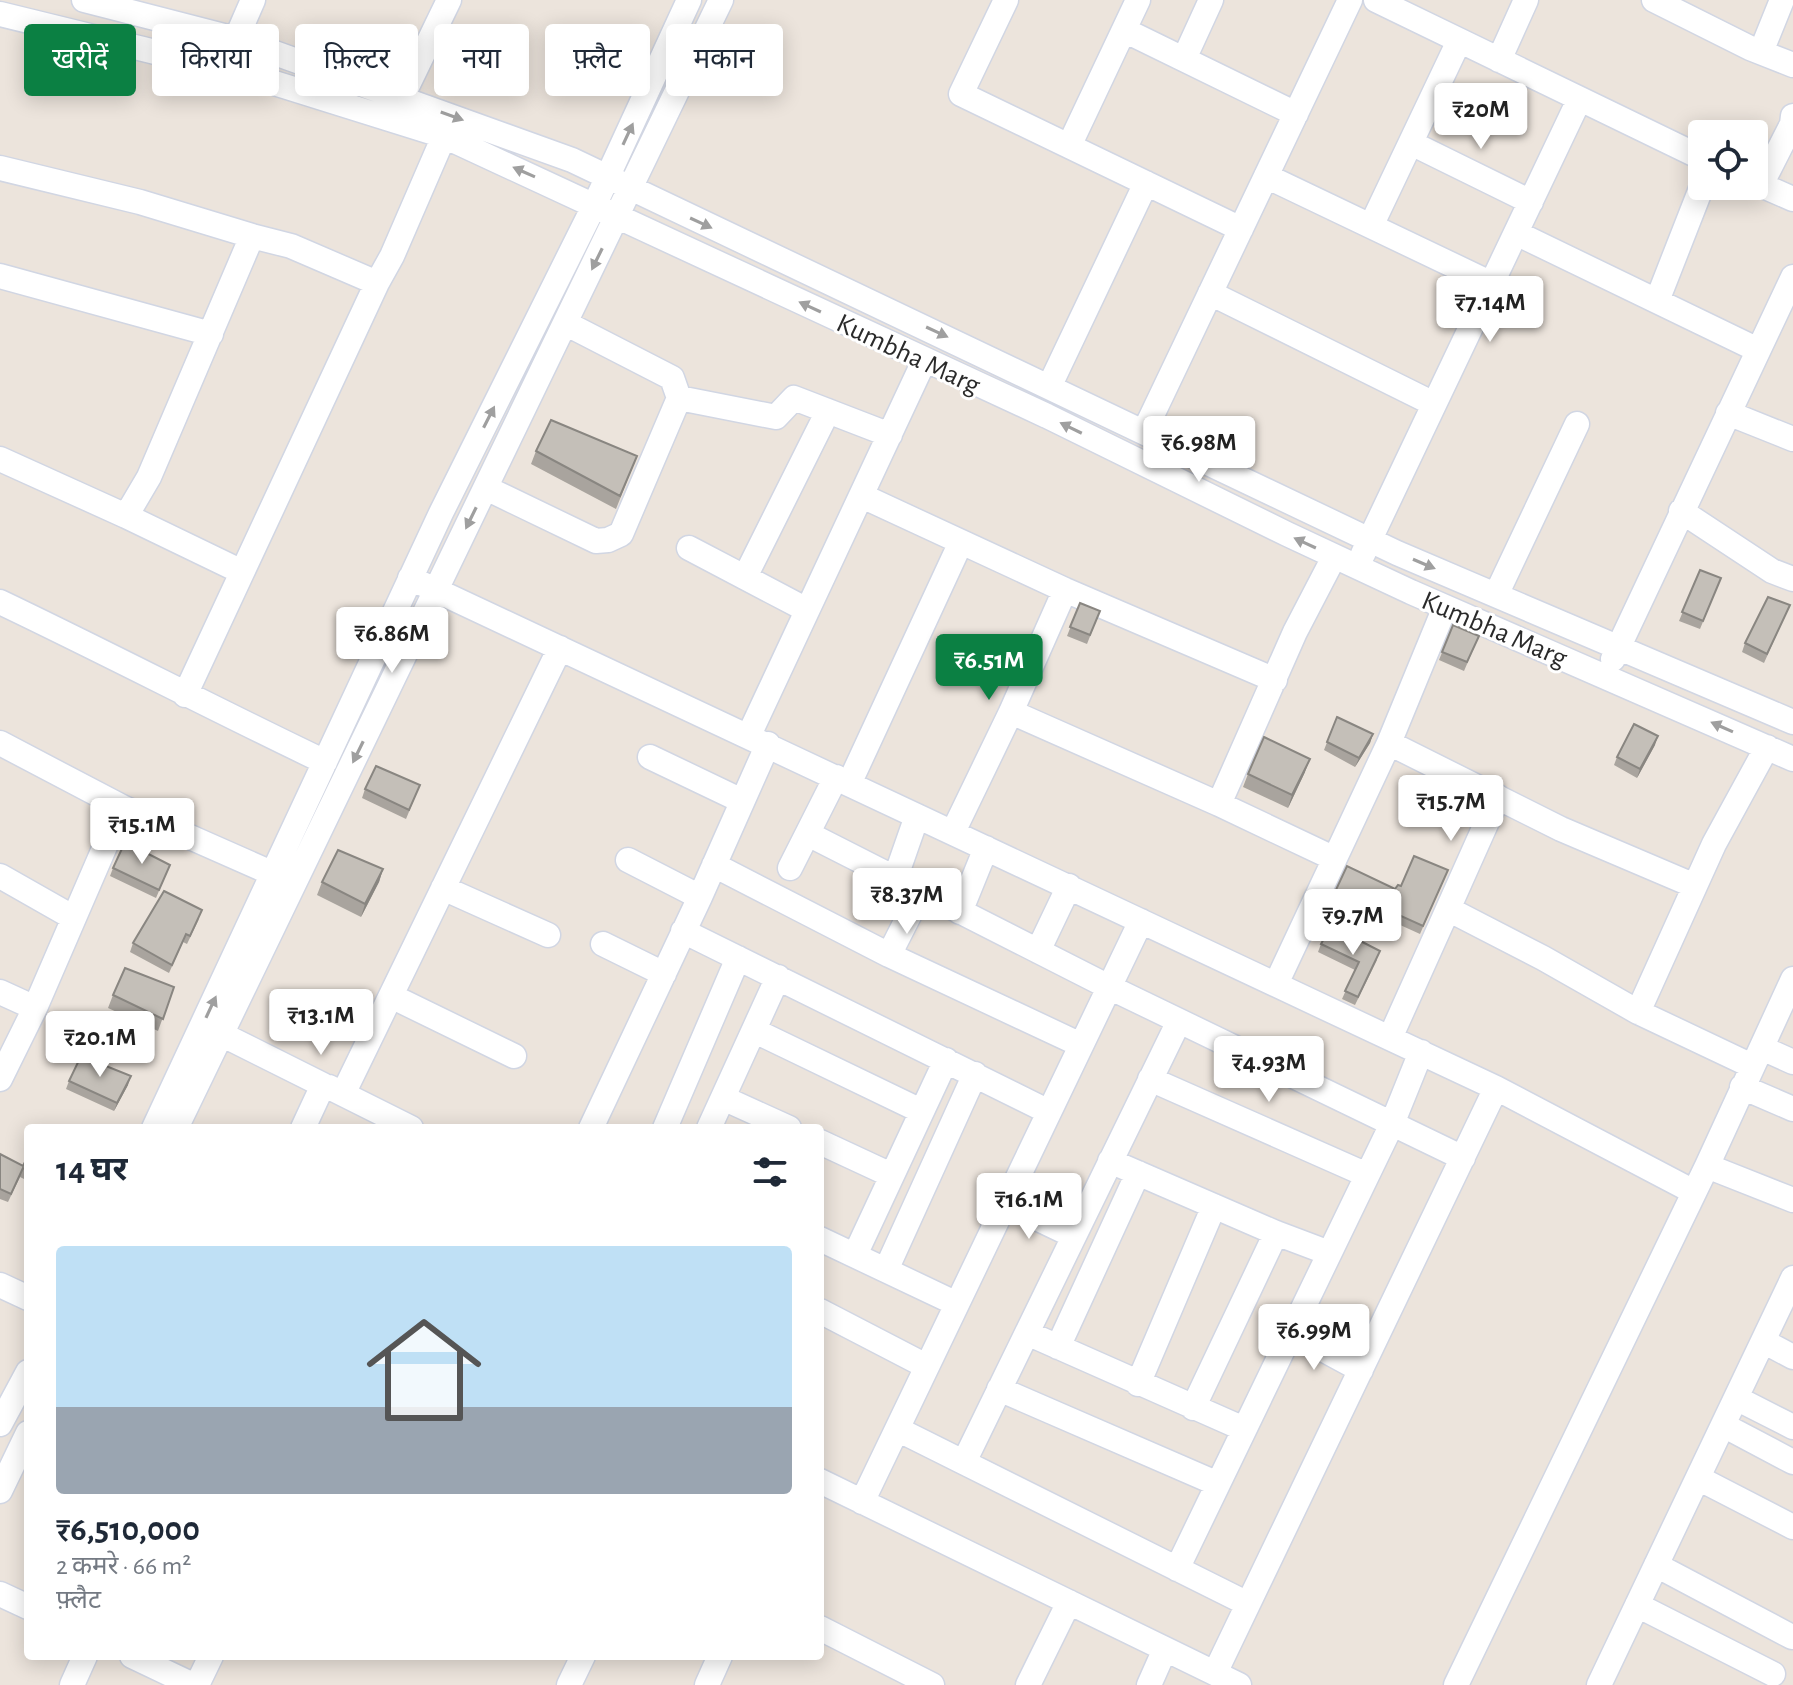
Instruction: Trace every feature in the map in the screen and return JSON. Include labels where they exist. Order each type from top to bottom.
[{"type":"street","name":"Kumbha Marg","points":[[84,0],[178,24]]},
{"type":"street","points":[[243,24],[253,0]]},
{"type":"street","points":[[402,97],[449,0]]},
{"type":"street","points":[[178,1124],[221,1034],[283,879],[325,762],[410,578],[608,177],[689,0]]},
{"type":"street","points":[[156,1124],[436,590],[721,0]]},
{"type":"street","points":[[1006,0],[961,94],[1241,229]]},
{"type":"street","points":[[1069,146],[1138,0]]},
{"type":"street","points":[[1184,59],[1211,0]]},
{"type":"street","points":[[1144,432],[1350,0]]},
{"type":"street","points":[[1376,0],[1688,151]]},
{"type":"street","points":[[1499,60],[1526,0]]},
{"type":"street","points":[[1654,0],[1793,65]]},
{"type":"street","points":[[1761,52],[1782,0]]},
{"type":"street","name":"Kumbha Marg","points":[[0,14],[30,11],[444,136],[1047,416],[1334,557],[1793,759]]},
{"type":"street","points":[[1124,30],[1296,114]]},
{"type":"street","points":[[1371,226],[1459,41]]},
{"type":"street","name":"Kumbha Marg","points":[[279,54],[572,160],[1370,540],[1793,722]]},
{"type":"street","points":[[1357,567],[1579,100]]},
{"type":"street","points":[[1768,166],[1792,124],[1793,116]]},
{"type":"street","points":[[185,695],[392,256],[444,136]]},
{"type":"street","points":[[1411,143],[1531,202]]},
{"type":"street","points":[[0,168],[140,202],[291,246],[377,283]]},
{"type":"street","points":[[1266,176],[1492,284]]},
{"type":"street","points":[[1050,385],[1146,183]]},
{"type":"street","points":[[1768,188],[1793,199]]},
{"type":"street","points":[[1657,301],[1697,200]]},
{"type":"street","points":[[1516,233],[1758,350]]},
{"type":"street","points":[[126,516],[149,477],[252,236]]},
{"type":"street","points":[[0,276],[211,334]]},
{"type":"street","points":[[1606,676],[1617,646],[1793,277]]},
{"type":"street","points":[[1210,293],[1434,404]]},
{"type":"street","points":[[486,488],[596,541],[621,534],[679,398],[672,378],[565,323]]},
{"type":"street","points":[[593,1124],[742,801],[758,739],[807,610],[924,361]]},
{"type":"street","points":[[679,398],[776,417],[794,398],[890,435]]},
{"type":"street","points":[[745,577],[828,411]]},
{"type":"street","points":[[1728,413],[1793,439]]},
{"type":"street","points":[[1496,595],[1577,424]]},
{"type":"street","points":[[0,459],[242,572]]},
{"type":"street","points":[[862,496],[1065,590],[1275,680]]},
{"type":"street","points":[[1681,511],[1772,571],[1793,579]]},
{"type":"street","points":[[790,868],[842,780],[961,542]]},
{"type":"street","points":[[689,548],[807,610]]},
{"type":"street","points":[[1219,804],[1295,632],[1334,557]]},
{"type":"street","points":[[410,578],[1421,1052],[1694,1192]]},
{"type":"street","points":[[953,832],[1065,590]]},
{"type":"street","points":[[0,602],[93,645],[185,695],[325,762]]},
{"type":"street","points":[[1276,984],[1389,743],[1445,607]]},
{"type":"street","points":[[306,1124],[333,1089],[391,996],[560,648]]},
{"type":"street","points":[[1011,712],[1333,858]]},
{"type":"street","points":[[0,743],[122,807],[283,879]]},
{"type":"street","points":[[1389,743],[1561,829],[1695,886]]},
{"type":"street","points":[[1638,1012],[1714,844],[1767,747]]},
{"type":"street","points":[[650,757],[742,801]]},
{"type":"street","points":[[1390,1038],[1498,797]]},
{"type":"street","points":[[0,1079],[8,1039],[35,1008],[122,807]]},
{"type":"street","points":[[895,879],[917,816]]},
{"type":"street","points":[[808,834],[1109,987],[1463,1158]]},
{"type":"street","points":[[960,912],[986,848]]},
{"type":"street","points":[[628,860],[700,897]]},
{"type":"street","points":[[714,865],[889,955],[1081,1045]]},
{"type":"street","points":[[0,876],[74,918]]},
{"type":"street","points":[[1038,951],[1069,886]]},
{"type":"street","points":[[443,888],[548,935]]},
{"type":"street","points":[[889,955],[921,892]]},
{"type":"street","points":[[1448,909],[1638,1012],[1752,1067],[1793,1109]]},
{"type":"street","points":[[862,1502],[1141,921]]},
{"type":"street","points":[[683,931],[1049,1112]]},
{"type":"street","points":[[603,944],[664,974]]},
{"type":"street","points":[[667,1124],[738,958]]},
{"type":"street","points":[[711,1124],[778,977]]},
{"type":"street","points":[[1456,1685],[1707,1166],[1793,979]]},
{"type":"street","points":[[0,992],[35,1008]]},
{"type":"street","points":[[391,996],[514,1056]]},
{"type":"street","points":[[964,1462],[1179,1021]]},
{"type":"street","points":[[755,1031],[921,1111]]},
{"type":"street","points":[[221,1034],[403,1124]]},
{"type":"street","points":[[1177,1569],[1392,1124],[1421,1052]]},
{"type":"street","points":[[855,1255],[946,1060]]},
{"type":"street","points":[[1752,1067],[1793,1062]]},
{"type":"street","points":[[886,1270],[975,1074]]},
{"type":"street","points":[[1150,1079],[1367,1175]]},
{"type":"street","points":[[1215,1673],[1496,1088]]},
{"type":"street","points":[[723,1098],[780,1124]]},
{"type":"street","points":[[824,1144],[891,1175]]},
{"type":"street","points":[[1110,1161],[1329,1253]]},
{"type":"street","points":[[1707,1166],[1793,1200]]},
{"type":"street","points":[[1058,1347],[1138,1173]]},
{"type":"street","points":[[1005,1203],[1074,1236]]},
{"type":"street","points":[[1138,1384],[1214,1206]]},
{"type":"street","points":[[1193,1408],[1276,1233]]},
{"type":"street","points":[[824,1241],[957,1304]]},
{"type":"street","points":[[1599,1685],[1763,1341],[1786,1310],[1793,1278]]},
{"type":"street","points":[[0,1285],[24,1296]]},
{"type":"street","points":[[824,1313],[926,1366]]},
{"type":"street","points":[[1291,1332],[1361,1370]]},
{"type":"street","points":[[1027,1333],[1244,1429]]},
{"type":"street","points":[[1763,1341],[1793,1357]]},
{"type":"street","points":[[0,1424],[24,1379]]},
{"type":"street","points":[[999,1389],[1218,1484]]},
{"type":"street","points":[[1736,1398],[1793,1427]]},
{"type":"street","points":[[1723,1425],[1793,1462]]},
{"type":"street","points":[[897,1429],[1248,1604]]},
{"type":"street","points":[[0,1491],[24,1445]]},
{"type":"street","points":[[1698,1478],[1793,1527]]},
{"type":"street","points":[[824,1483],[1239,1685]]},
{"type":"street","points":[[1637,1605],[1770,1679],[1793,1636],[1656,1565]]},
{"type":"street","points":[[0,1594],[24,1605]]},
{"type":"street","points":[[1028,1685],[1069,1602]]},
{"type":"street","points":[[824,1630],[918,1682]]},
{"type":"street","points":[[1149,1685],[1165,1649]]},
{"type":"street","points":[[72,1685],[83,1660]]},
{"type":"street","points":[[141,1660],[195,1685],[209,1660]]},
{"type":"street","points":[[569,1685],[581,1660]]},
{"type":"street","points":[[707,1685],[718,1660]]},
{"type":"building","points":[[551,420],[637,456],[620,496],[536,451]]},
{"type":"building","points":[[1700,570],[1721,578],[1703,621],[1682,612]]},
{"type":"building","points":[[1768,597],[1790,605],[1767,654],[1745,643]]},
{"type":"building","points":[[1080,603],[1100,611],[1090,635],[1070,627]]},
{"type":"building","points":[[1453,625],[1479,636],[1467,662],[1442,652]]},
{"type":"building","points":[[1337,717],[1373,734],[1359,758],[1327,742]]},
{"type":"building","points":[[1634,724],[1658,736],[1640,769],[1617,757]]},
{"type":"building","points":[[1264,737],[1310,759],[1292,795],[1248,774]]},
{"type":"building","points":[[376,766],[420,785],[409,810],[365,789]]},
{"type":"building","points":[[125,842],[170,865],[159,890],[113,868]]},
{"type":"building","points":[[338,850],[383,869],[365,904],[322,882]]},
{"type":"building","points":[[1414,856],[1448,870],[1423,926],[1379,906],[1376,912],[1334,894],[1347,866],[1395,889],[1401,886]]},
{"type":"building","points":[[164,891],[202,910],[190,936],[186,934],[172,965],[133,943]]},
{"type":"building","points":[[1331,926],[1380,951],[1358,997],[1345,991],[1359,962],[1321,944]]},
{"type":"building","points":[[125,968],[174,987],[163,1019],[113,995]]},
{"type":"building","points":[[81,1056],[131,1076],[117,1103],[69,1081]]},
{"type":"building","points":[[0,1154],[24,1164],[24,1169],[11,1194],[0,1189]]}]
